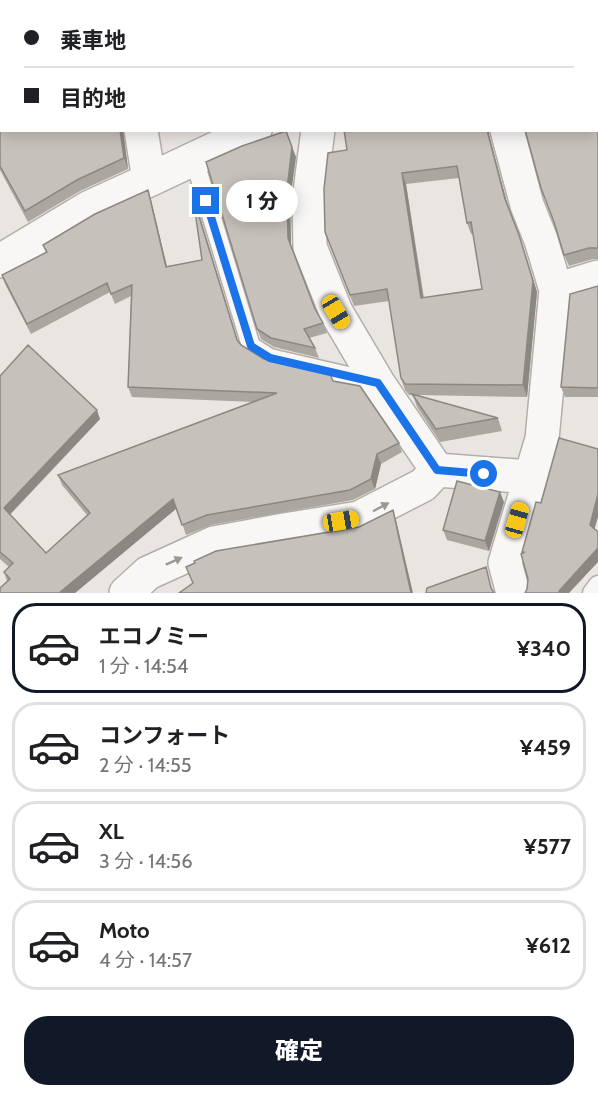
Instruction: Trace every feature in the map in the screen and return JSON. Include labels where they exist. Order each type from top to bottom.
[{"type":"street","points":[[141,132],[148,180]]},
{"type":"street","points":[[0,261],[90,207],[251,132]]},
{"type":"street","points":[[318,132],[309,199],[310,247],[336,312],[378,383],[437,470]]},
{"type":"street","points":[[508,132],[527,205],[541,240],[556,290],[542,439],[505,563],[513,593]]},
{"type":"street","points":[[556,290],[598,277]]},
{"type":"street","points":[[437,470],[530,477]]},
{"type":"street","points":[[126,593],[148,573],[214,543],[359,518],[423,485],[437,470]]},
{"type":"lane","points":[[194,159],[251,346],[270,358],[378,383]]},
{"type":"lane","points":[[592,593],[598,585]]},
{"type":"building","points":[[0,132],[120,132],[124,158],[77,180],[25,211],[0,166]]},
{"type":"building","points":[[286,132],[292,147],[287,189],[288,238],[315,309],[323,323],[304,329],[315,348],[271,338],[257,329],[206,162],[242,146]]},
{"type":"building","points":[[344,132],[488,132],[505,199],[533,281],[523,385],[405,384],[401,378],[387,289],[350,295],[325,232],[324,189],[328,153],[347,150]],"holes":[[[457,166],[467,223],[471,222],[482,289],[421,298],[402,173]]]},
{"type":"building","points":[[526,132],[598,132],[598,248],[589,248],[564,255],[541,188]]},
{"type":"building","points":[[148,190],[166,267],[202,260],[193,197],[237,340],[241,345],[264,359],[330,374],[333,381],[360,386],[399,443],[377,454],[371,479],[350,490],[207,515],[182,525],[173,499],[59,593],[0,593],[0,588],[10,579],[4,572],[13,563],[0,552],[0,376],[28,345],[97,410],[4,508],[46,553],[90,513],[58,475],[277,393],[128,387],[132,285],[111,294],[107,283],[27,324],[2,275],[47,252],[43,245],[95,214]]},
{"type":"building","points":[[598,286],[598,388],[561,387],[570,294]]},
{"type":"building","points":[[412,394],[498,418],[436,429]]},
{"type":"building","points":[[559,438],[598,449],[598,494],[590,525],[598,532],[598,548],[559,591],[560,593],[525,593],[528,579],[521,554],[525,552],[522,552],[536,502],[541,503]]},
{"type":"building","points":[[457,481],[500,492],[485,541],[443,530]]},
{"type":"building","points":[[393,510],[411,593],[179,593],[193,583],[186,567],[216,551],[359,527]]},
{"type":"building","points":[[486,567],[494,593],[426,593],[427,588]]},
{"type":"route","points":[[206,201],[251,346],[270,358],[378,383],[437,470],[484,474]]}]
